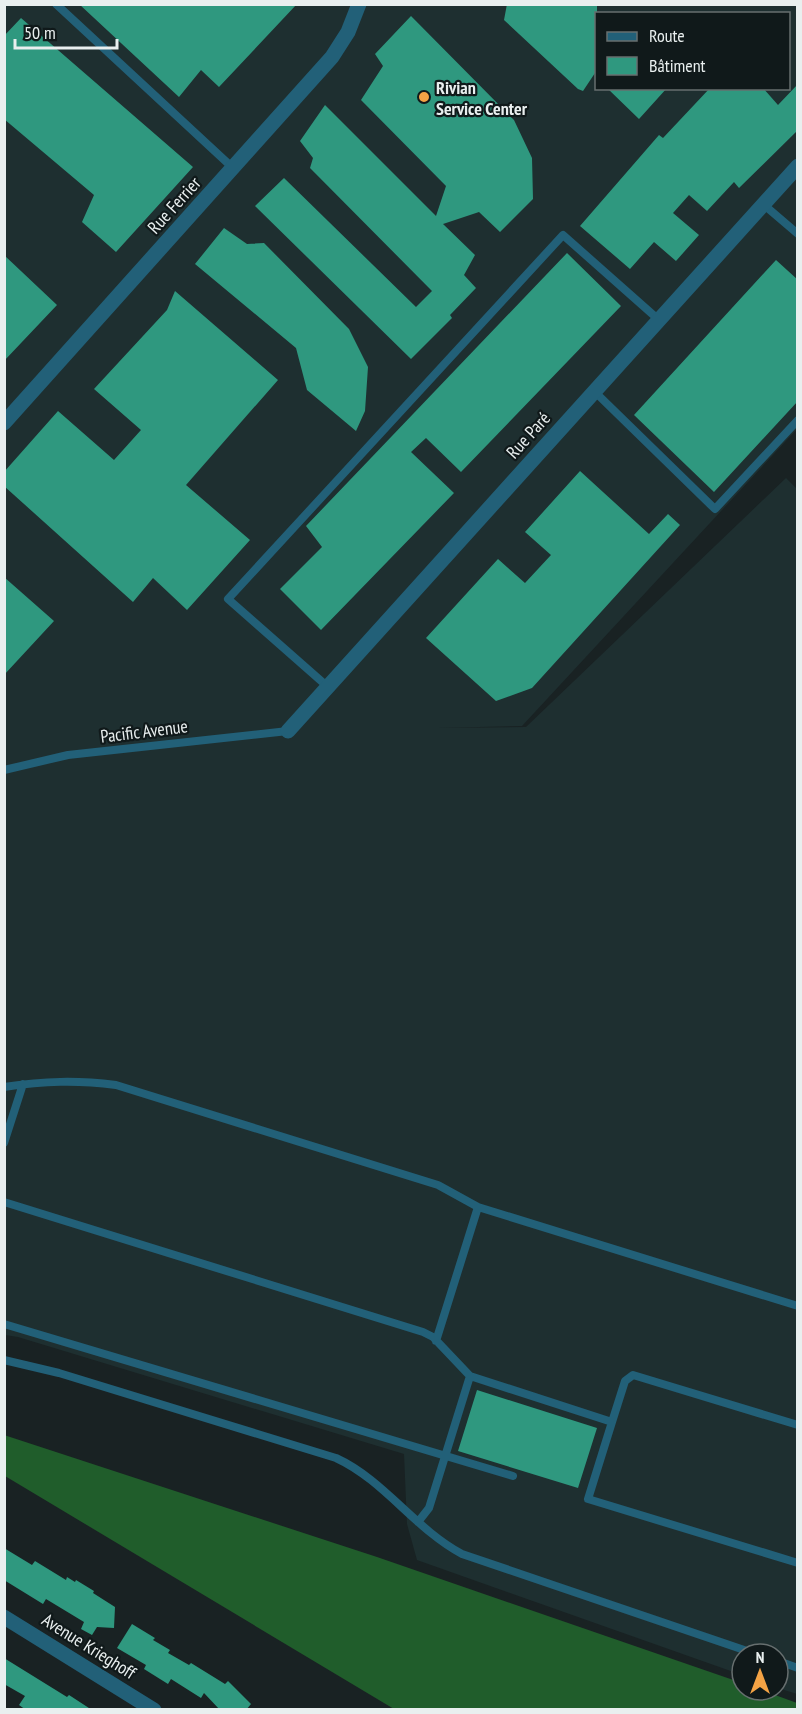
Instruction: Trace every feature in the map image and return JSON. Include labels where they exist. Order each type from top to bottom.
[{"type":"street","name":"Rue Ferrier","points":[[4,423],[332,57],[348,32],[359,4]]},
{"type":"street","name":"Rue Paré","points":[[288,731],[798,166]]},
{"type":"street","name":"Avenue Krieghoff","points":[[4,1617],[154,1710]]},
{"type":"lane","points":[[56,4],[233,168]]},
{"type":"lane","points":[[763,204],[798,234]]},
{"type":"lane","points":[[328,687],[228,599],[563,235],[659,320]]},
{"type":"lane","points":[[594,391],[715,509],[798,420]]},
{"type":"lane","name":"Pacific Avenue","points":[[4,770],[68,755],[288,731]]},
{"type":"lane","points":[[4,1087],[43,1081],[81,1081],[116,1085],[438,1185],[478,1207],[798,1306]]},
{"type":"lane","points":[[4,1143],[23,1084]]},
{"type":"lane","points":[[4,1202],[423,1332],[436,1341],[470,1377],[612,1422]]},
{"type":"lane","points":[[436,1341],[478,1207]]},
{"type":"lane","points":[[4,1323],[513,1476]]},
{"type":"lane","points":[[4,1360],[59,1373],[336,1458],[359,1471],[451,1549],[730,1645]]},
{"type":"lane","points":[[798,1425],[633,1375],[625,1382],[588,1499],[798,1563]]},
{"type":"lane","points":[[418,1522],[429,1508],[470,1377]]},
{"type":"shaded area","points":[[5,5],[797,5],[797,429],[522,726],[436,728],[526,727],[786,478],[797,489],[797,1694],[790,1692],[790,1642],[730,1642],[730,1671],[417,1560],[407,1524],[404,1454],[5,1335]]},
{"type":"green space","points":[[4,1435],[377,1557],[730,1679],[730,1702],[790,1700],[797,1703],[797,1709],[394,1709],[5,1476]]},
{"type":"building","points":[[79,4],[297,4],[219,87],[201,70],[179,97]]},
{"type":"building","points":[[507,4],[597,4],[595,73],[583,91],[578,89],[504,20]]},
{"type":"building","points":[[411,16],[514,120],[532,158],[533,199],[500,232],[479,212],[443,224],[475,255],[464,275],[476,288],[450,315],[452,318],[411,359],[255,206],[284,178],[416,307],[432,291],[310,168],[313,158],[300,141],[325,105],[436,216],[446,186],[361,100],[383,66],[375,54]]},
{"type":"building","points":[[21,18],[193,167],[116,252],[82,222],[94,195],[4,119],[4,36]]},
{"type":"building","points":[[798,84],[798,130],[739,188],[734,182],[707,211],[689,195],[673,213],[699,235],[676,261],[654,242],[630,269],[580,226],[659,135],[663,138],[708,90],[765,90],[778,105]]},
{"type":"building","points":[[609,90],[665,90],[639,119]]},
{"type":"building","points":[[224,228],[247,244],[264,243],[349,329],[368,367],[365,411],[356,431],[307,390],[296,348],[195,264]]},
{"type":"building","points":[[567,253],[621,306],[461,472],[426,438],[411,452],[454,493],[321,630],[280,589],[322,547],[306,526]]},
{"type":"building","points":[[4,255],[57,305],[4,361]]},
{"type":"building","points":[[776,260],[798,280],[798,401],[714,492],[634,415]]},
{"type":"building","points":[[175,291],[278,380],[186,485],[250,540],[187,610],[153,578],[133,602],[4,486],[4,472],[58,411],[114,460],[141,430],[94,389],[167,310]]},
{"type":"building","points":[[580,471],[649,534],[668,514],[680,525],[532,688],[496,701],[426,638],[498,559],[525,583],[551,555],[525,532]]},
{"type":"building","points":[[4,577],[54,621],[4,675]]},
{"type":"building","points":[[477,1390],[597,1428],[578,1488],[458,1451]]},
{"type":"building","points":[[4,1548],[32,1565],[35,1561],[66,1580],[67,1577],[75,1582],[76,1580],[94,1591],[93,1593],[115,1607],[114,1628],[97,1627],[92,1635],[81,1629],[84,1622],[46,1599],[43,1604],[4,1580]]},
{"type":"building","points":[[132,1624],[170,1650],[168,1653],[189,1665],[191,1663],[225,1684],[228,1681],[251,1704],[246,1710],[220,1710],[204,1693],[201,1698],[171,1679],[168,1684],[144,1669],[146,1665],[117,1648]]},
{"type":"building","points":[[4,1658],[92,1710],[26,1710],[19,1705],[25,1696],[4,1684]]},
{"type":"place","name":"Rivian Service Center","points":[[424,97]]}]
